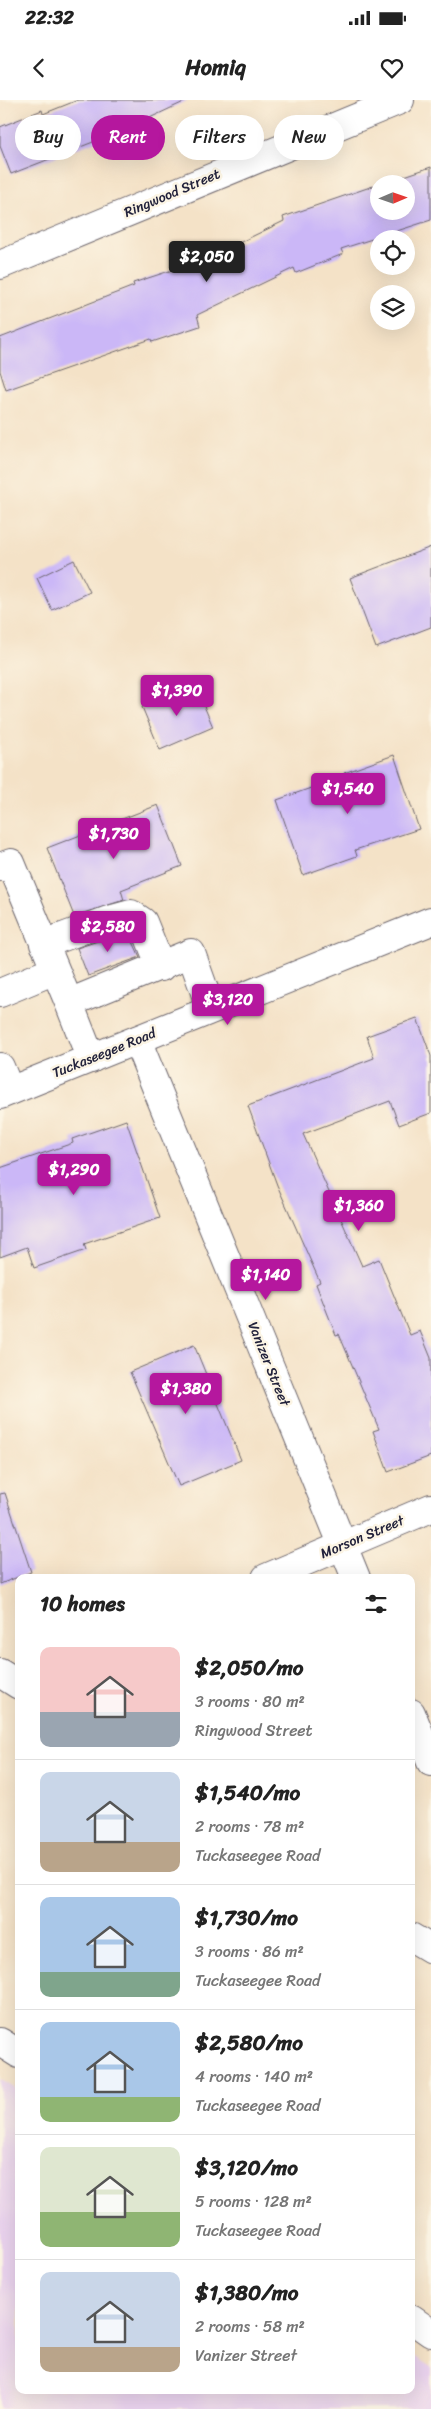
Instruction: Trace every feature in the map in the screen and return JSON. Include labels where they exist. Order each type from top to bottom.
[{"type":"street","name":"Ringwood Street","points":[[0,265],[400,100]]},
{"type":"street","points":[[0,867],[11,863],[91,1060]]},
{"type":"street","points":[[44,944],[131,914],[143,922],[161,967]]},
{"type":"street","name":"Tuckaseegee Road","points":[[3,1084],[91,1060],[431,921]]},
{"type":"street","points":[[69,1003],[161,967],[191,953],[211,1010]]},
{"type":"street","points":[[0,993],[55,970]]},
{"type":"street","name":"Vanizer Street","points":[[137,1040],[354,1574]]},
{"type":"street","name":"Morson Street","points":[[275,1574],[431,1508]]},
{"type":"street","points":[[415,1723],[431,1762]]},
{"type":"street","points":[[415,1939],[431,1949]]},
{"type":"street","points":[[0,2042],[15,2051]]},
{"type":"street","points":[[415,2323],[431,2333]]},
{"type":"shaded area","points":[[0,2079],[15,2088],[15,2394],[415,2394],[415,2357],[431,2367],[431,2409],[0,2409]]},
{"type":"building","points":[[78,100],[188,100],[156,115],[91,115],[91,143],[81,147],[81,115],[30,115],[42,110],[43,114]]},
{"type":"building","points":[[15,121],[15,160],[47,160],[11,174],[0,146],[0,127]]},
{"type":"building","points":[[431,167],[431,220],[400,230],[370,230],[370,240],[341,249],[343,254],[296,273],[294,268],[197,315],[200,326],[152,342],[151,339],[6,390],[0,371],[0,338],[134,286],[133,283],[206,259],[284,221],[283,217],[370,187],[370,220],[415,220],[415,175],[407,175]]},
{"type":"building","points":[[431,547],[431,627],[376,648],[350,578]]},
{"type":"building","points":[[74,560],[90,592],[52,610],[37,578]]},
{"type":"building","points":[[195,685],[213,727],[160,750],[142,707]]},
{"type":"building","points":[[394,755],[419,829],[355,850],[357,856],[303,875],[277,800],[345,776],[344,773]]},
{"type":"building","points":[[158,805],[182,866],[121,890],[124,900],[74,916],[47,848]]},
{"type":"building","points":[[128,931],[140,957],[88,976],[77,948]]},
{"type":"building","points":[[417,1018],[431,1056],[431,1113],[399,1125],[390,1101],[303,1134],[362,1266],[379,1259],[410,1335],[420,1331],[431,1358],[431,1456],[388,1472],[373,1431],[379,1429],[339,1334],[336,1335],[316,1284],[320,1282],[277,1185],[248,1106],[374,1058],[367,1036]]},
{"type":"building","points":[[126,1120],[160,1218],[84,1244],[86,1250],[34,1268],[27,1247],[0,1257],[0,1168],[73,1143],[72,1139]]},
{"type":"building","points":[[194,1345],[241,1460],[179,1486],[130,1372]]},
{"type":"building","points":[[5,1493],[31,1572],[15,1574],[15,1578],[0,1584],[0,1494]]}]
